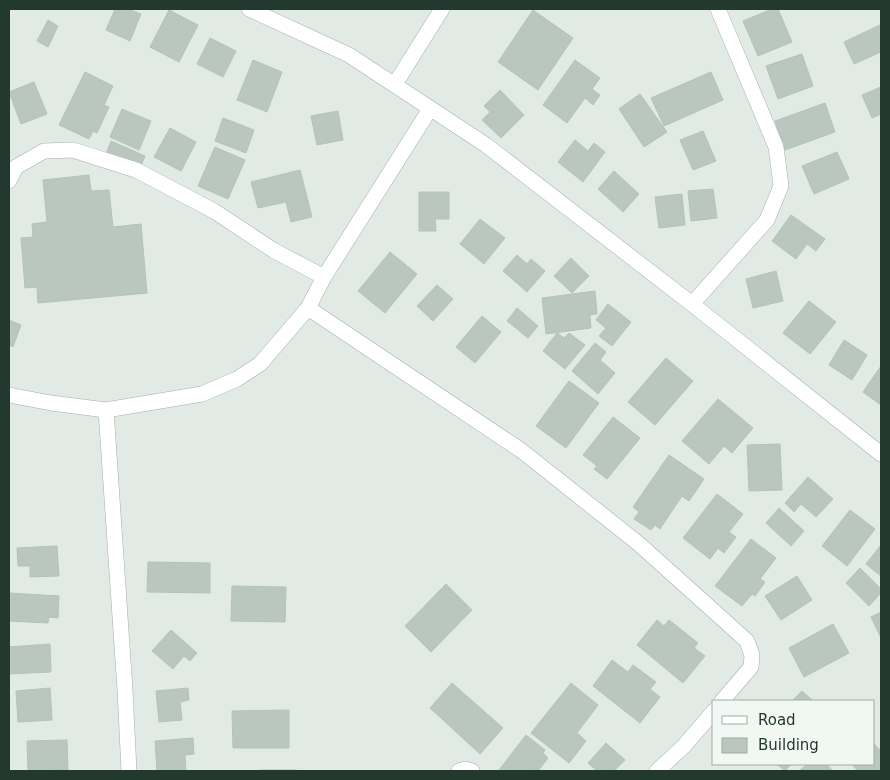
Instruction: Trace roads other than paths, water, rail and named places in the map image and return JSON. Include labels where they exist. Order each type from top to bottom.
[{"type":"street","points":[[249,9],[350,55],[486,145],[692,304],[881,454]]},
{"type":"street","points":[[395,84],[442,9]]},
{"type":"street","points":[[692,304],[767,220],[781,186],[776,147],[718,9]]},
{"type":"street","points":[[9,395],[106,410],[202,394],[237,379],[260,364],[308,308],[324,276],[430,108]]},
{"type":"street","points":[[9,181],[16,167],[44,151],[73,150],[136,170],[214,211],[273,250],[324,276]]},
{"type":"street","points":[[308,308],[522,451],[639,544],[747,641],[752,655],[752,667],[723,700]]},
{"type":"street","points":[[106,410],[129,771]]},
{"type":"street","points":[[658,771],[684,746],[712,713]]},
{"type":"street","points":[[459,771],[466,769],[472,771]]}]
